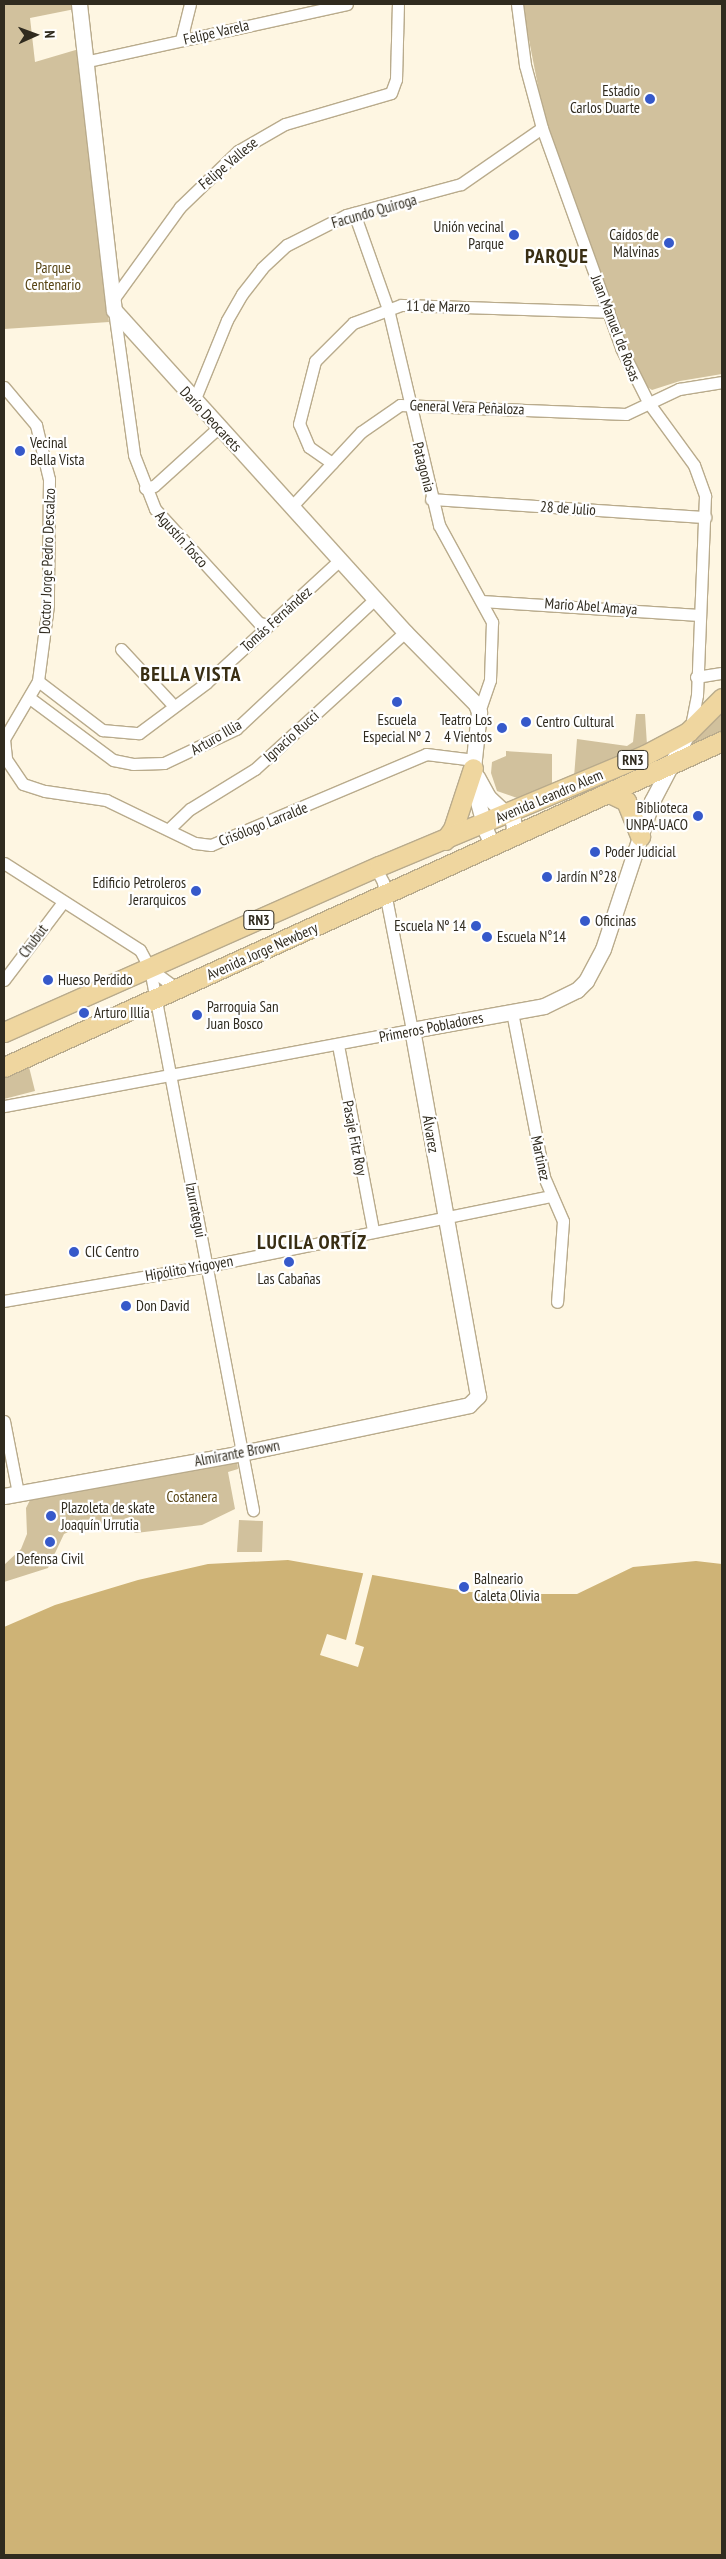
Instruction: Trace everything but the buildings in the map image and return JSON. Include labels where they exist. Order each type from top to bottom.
[{"type":"highway","name":"Avenida Leandro Alem","points":[[445,840],[483,824],[502,808],[532,804],[688,732],[722,698]]},
{"type":"highway","name":"Avenida Leandro Alem","points":[[510,839],[722,742]]},
{"type":"highway","points":[[445,840],[453,828],[474,764]]},
{"type":"highway","points":[[609,793],[626,801],[640,836]]},
{"type":"highway","name":"Avenida Jorge Newbery","points":[[4,1067],[40,1049],[510,839]]},
{"type":"highway","name":"Avenida Jorge Newbery","points":[[4,1032],[368,871],[445,840]]},
{"type":"highway","points":[[24,1023],[22,1035],[26,1043],[40,1049]]},
{"type":"street","points":[[79,4],[84,62],[113,306]]},
{"type":"street","points":[[181,40],[190,4]]},
{"type":"street","points":[[291,16],[293,4]]},
{"type":"street","name":"Felipe Varela","points":[[84,62],[347,4]]},
{"type":"street","name":"Felipe Vallese","points":[[113,306],[180,207],[238,151],[285,124],[391,93],[396,79],[398,4]]},
{"type":"street","name":"Juan Manuel de Rosas","points":[[517,4],[525,65],[542,128],[633,376],[648,402],[694,465],[705,496],[698,614],[697,695],[688,732]]},
{"type":"street","name":"Facundo Quiroga","points":[[194,401],[227,320],[262,268],[287,245],[354,214],[461,184],[542,128]]},
{"type":"street","name":"Patagonia","points":[[354,214],[388,308],[408,403],[439,525],[484,602],[493,632],[490,680],[479,712]]},
{"type":"street","name":"11 de Marzo","points":[[332,463],[309,447],[298,424],[308,377],[331,341],[353,323],[388,308],[417,304],[609,312]]},
{"type":"street","name":"Darío Deocarets","points":[[113,306],[194,401],[293,506],[405,632],[470,696],[479,712]]},
{"type":"street","name":"Agustín Tosco","points":[[113,306],[134,455],[145,488],[155,509],[259,623],[269,624]]},
{"type":"street","name":"General Vera Peñaloza","points":[[293,506],[376,419],[408,403],[626,414],[679,389],[722,382]]},
{"type":"street","name":"Doctor Jorge Pedro Descalzo","points":[[6,391],[36,425],[49,479],[49,587],[38,681],[31,699],[9,728],[4,738],[6,759]]},
{"type":"street","points":[[145,488],[154,486],[219,427]]},
{"type":"street","name":"28 de Julio","points":[[432,499],[705,517]]},
{"type":"street","name":"Tomás Fernández","points":[[38,681],[57,692],[92,725],[114,733],[142,731],[173,705],[206,683],[341,559]]},
{"type":"street","name":"Arturo Illia","points":[[31,699],[113,760],[132,764],[164,763],[236,729],[376,598]]},
{"type":"street","name":"Mario Abel Amaya","points":[[484,602],[698,614]]},
{"type":"street","name":"Ignacio Rucci","points":[[169,829],[190,809],[255,769],[405,632]]},
{"type":"street","points":[[121,649],[173,705]]},
{"type":"street","points":[[696,677],[722,673]]},
{"type":"street","points":[[474,764],[488,797],[502,808],[515,825],[510,839],[490,840],[483,824],[474,764],[479,712]]},
{"type":"street","name":"Primeros Pobladores","points":[[4,1106],[338,1045],[557,1002],[586,981],[603,949],[640,836],[669,767],[688,732]]},
{"type":"street","name":"Crisólogo Larralde","points":[[6,759],[16,777],[33,788],[106,800],[195,843],[211,845],[426,754],[474,764]]},
{"type":"street","name":"Izurrategui","points":[[4,863],[62,902],[140,950],[150,969],[253,1510]]},
{"type":"street","name":"Álvarez","points":[[368,871],[381,876],[387,894],[446,1217],[480,1389],[470,1405]]},
{"type":"street","name":"Chubut","points":[[4,980],[62,902]]},
{"type":"street","name":"Izurrategui","points":[[150,969],[172,985],[189,984]]},
{"type":"street","name":"Martinez","points":[[512,1012],[544,1177],[564,1230],[557,1302]]},
{"type":"street","name":"Pasaje Fitz Roy","points":[[338,1045],[373,1231]]},
{"type":"street","name":"Hipólito Yrigoyen","points":[[4,1301],[206,1266],[551,1196]]},
{"type":"street","name":"Almirante Brown","points":[[8,1496],[242,1453],[470,1405]]},
{"type":"street","points":[[4,1421],[8,1496]]},
{"type":"green space","name":"Parque Centenario","points":[[4,4],[75,4],[75,9],[30,18],[35,62],[79,49],[109,322],[4,329]]},
{"type":"green space","points":[[522,4],[722,4],[722,374],[680,381],[652,390],[641,383],[544,117]]},
{"type":"green space","points":[[722,707],[722,735],[684,753],[713,715]]},
{"type":"green space","points":[[636,714],[645,714],[647,745],[574,777],[577,739],[627,746],[633,742]]},
{"type":"green space","points":[[506,751],[552,754],[552,784],[517,798],[497,791],[491,773],[492,762],[506,756]]},
{"type":"green space","points":[[28,1063],[35,1091],[4,1099],[4,1073]]},
{"type":"green space","name":"Costanera","points":[[237,1460],[238,1469],[228,1472],[235,1509],[202,1525],[136,1533],[113,1523],[85,1524],[64,1534],[48,1568],[4,1582],[4,1565],[21,1549],[27,1534],[26,1508],[31,1498]]},
{"type":"green space","points":[[239,1520],[263,1521],[262,1552],[237,1552]]},
{"type":"shaded area","points":[[288,1560],[469,1592],[521,1594],[577,1594],[633,1567],[696,1561],[722,1564],[722,2555],[4,2555],[4,1627],[55,1605],[138,1580],[208,1564]]},
{"type":"pier","points":[[364,1570],[373,1572],[355,1644],[364,1647],[358,1667],[320,1655],[327,1634],[346,1640]]},
{"type":"place","name":"Estadio Carlos Duarte","points":[[650,99]]},
{"type":"place","name":"Unión vecinal Parque","points":[[514,235]]},
{"type":"place","name":"Caídos de Malvinas","points":[[669,243]]},
{"type":"place","name":"Vecinal Bella Vista","points":[[20,451]]},
{"type":"place","name":"Escuela Especial Nº 2","points":[[397,702]]},
{"type":"place","name":"Centro Cultural","points":[[526,722]]},
{"type":"place","name":"Teatro Los 4 Vientos","points":[[502,728]]},
{"type":"place","name":"Biblioteca UNPA-UACO","points":[[698,816]]},
{"type":"place","name":"Poder Judicial","points":[[595,852]]},
{"type":"place","name":"Jardín N°28","points":[[547,877]]},
{"type":"place","name":"Edificio Petroleros Jerarquicos","points":[[196,891]]},
{"type":"place","name":"Oficinas","points":[[585,921]]},
{"type":"place","name":"Escuela Nº 14","points":[[476,926]]},
{"type":"place","name":"Escuela N°14","points":[[487,937]]},
{"type":"place","name":"Hueso Perdido","points":[[48,980]]},
{"type":"place","name":"Arturo Illía","points":[[84,1013]]},
{"type":"place","name":"Parroquia San Juan Bosco","points":[[197,1015]]},
{"type":"place","name":"CIC Centro","points":[[74,1252]]},
{"type":"place","name":"Las Cabañas","points":[[289,1262]]},
{"type":"place","name":"Don David","points":[[126,1306]]},
{"type":"place","name":"Plazoleta de skate Joaquín Urrutia","points":[[51,1516]]},
{"type":"place","name":"Defensa Civil","points":[[50,1542]]},
{"type":"place","name":"Balneario Caleta Olivia","points":[[464,1587]]},
{"type":"district","name":"PARQUE","points":[[557,256]]},
{"type":"district","name":"BELLA VISTA","points":[[191,674]]},
{"type":"district","name":"LUCILA ORTÍZ","points":[[312,1242]]}]
